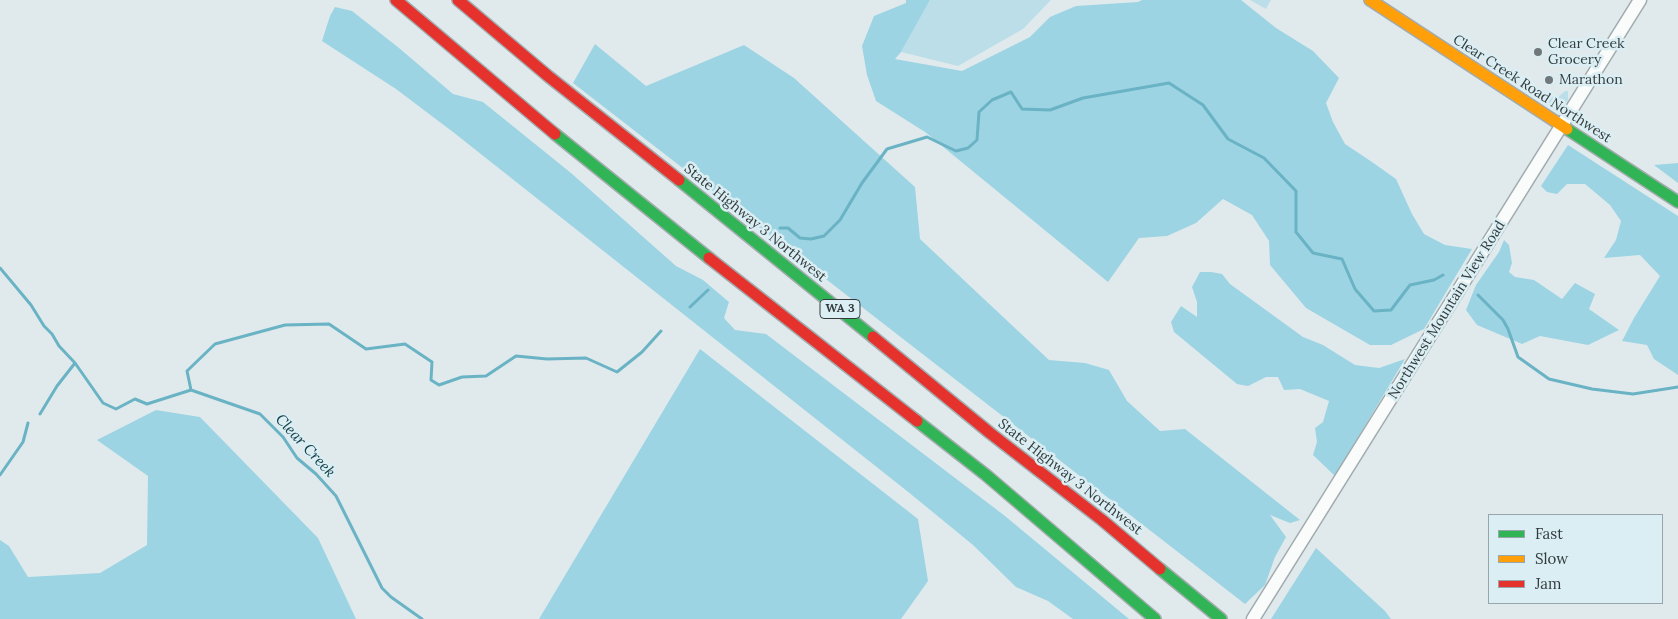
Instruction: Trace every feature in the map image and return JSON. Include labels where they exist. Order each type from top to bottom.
[{"type":"main road","name":"WA 3","points":[[396,0],[529,113],[712,260],[986,475],[1155,619]]},
{"type":"main road","name":"State Highway 3 Northwest","points":[[458,0],[548,76],[990,433],[1102,520],[1221,619]]},
{"type":"main road","name":"Clear Creek Road Northwest","points":[[1370,0],[1678,202]]},
{"type":"street","name":"Northwest Mountain View Road","points":[[1253,619],[1640,0]]},
{"type":"shaded area","points":[[906,0],[930,0],[901,52],[895,59],[962,71],[1030,37],[1050,17],[1076,6],[1138,2],[1142,0],[1241,0],[1276,28],[1313,51],[1339,78],[1326,103],[1333,122],[1345,144],[1396,179],[1412,214],[1424,234],[1445,245],[1472,249],[1424,329],[1391,345],[1370,345],[1306,308],[1270,265],[1269,241],[1252,215],[1223,199],[1196,223],[1167,236],[1139,238],[1108,282],[925,132],[876,101],[867,75],[862,46],[874,16],[906,3]]},
{"type":"shaded area","points":[[930,0],[1051,0],[1023,29],[958,66],[901,52]]},
{"type":"shaded area","points":[[1250,0],[1271,0],[1266,9]]},
{"type":"shaded area","points":[[335,7],[352,11],[453,94],[483,102],[571,173],[676,266],[703,280],[729,302],[724,318],[735,330],[766,334],[1005,516],[1129,619],[1073,619],[1048,601],[1016,587],[973,545],[907,491],[453,132],[396,89],[322,41]]},
{"type":"shaded area","points":[[595,44],[646,86],[744,45],[794,78],[915,187],[920,239],[1049,360],[1085,363],[1109,370],[1127,401],[1160,431],[1185,429],[1300,520],[1290,523],[1270,515],[1286,537],[1275,557],[1265,585],[1245,604],[573,83]]},
{"type":"shaded area","points":[[1534,85],[1555,98],[1568,91],[1568,100],[1565,105],[1559,107],[1552,106],[1535,94]]},
{"type":"shaded area","points":[[1568,145],[1678,216],[1678,375],[1654,359],[1647,345],[1622,341],[1660,276],[1640,255],[1604,258],[1616,240],[1621,221],[1610,205],[1585,184],[1567,184],[1557,194],[1547,192],[1541,186]]},
{"type":"shaded area","points":[[1678,163],[1678,183],[1654,165]]},
{"type":"shaded area","points":[[1504,240],[1509,245],[1512,263],[1509,272],[1515,277],[1534,280],[1562,299],[1575,283],[1595,294],[1589,309],[1619,330],[1588,345],[1540,336],[1522,344],[1477,325],[1466,310],[1476,285],[1499,252]]},
{"type":"shaded area","points":[[1200,272],[1222,274],[1230,284],[1303,337],[1323,345],[1355,365],[1379,368],[1405,359],[1335,476],[1313,455],[1317,442],[1315,428],[1323,422],[1329,401],[1300,389],[1284,390],[1278,377],[1266,377],[1248,386],[1237,384],[1174,332],[1171,322],[1181,306],[1197,317],[1197,302],[1192,287]]},
{"type":"shaded area","points":[[700,349],[918,519],[928,581],[901,619],[539,619]]},
{"type":"shaded area","points":[[156,410],[200,417],[318,538],[356,619],[0,619],[0,540],[9,546],[28,577],[100,573],[147,545],[148,476],[97,440]]},
{"type":"shaded area","points":[[1316,548],[1385,611],[1391,619],[1271,619]]},
{"type":"waterway","points":[[780,228],[788,228],[800,238],[811,239],[824,236],[840,220],[862,183],[887,149],[927,137],[956,151],[968,148],[977,140],[979,112],[992,100],[1011,92],[1022,109],[1050,110],[1083,98],[1169,83],[1203,105],[1228,139],[1264,158],[1296,191],[1296,232],[1313,253],[1342,259],[1355,289],[1374,311],[1391,310],[1410,285],[1434,280],[1443,275]]},
{"type":"waterway","name":"Clear Creek","points":[[0,268],[31,305],[44,326],[75,363],[103,403],[116,409],[135,399],[147,404],[191,390],[260,414],[283,437],[297,458],[316,474],[336,496],[382,588],[391,597],[422,619]]},
{"type":"waterway","points":[[690,307],[708,290]]},
{"type":"waterway","points":[[1478,295],[1503,320],[1518,357],[1549,379],[1592,389],[1633,394],[1678,387]]},
{"type":"waterway","points":[[191,390],[187,371],[215,344],[285,325],[329,324],[366,349],[405,344],[432,362],[431,380],[439,385],[462,377],[486,376],[516,356],[547,359],[586,358],[617,372],[642,352],[661,331]]},
{"type":"waterway","points":[[40,414],[57,386],[75,363]]},
{"type":"waterway","points":[[0,475],[23,442],[28,423]]},
{"type":"traffic: fast","points":[[1567,129],[1678,202]]},
{"type":"traffic: fast","points":[[555,134],[709,258]]},
{"type":"traffic: fast","points":[[679,180],[873,337]]},
{"type":"traffic: fast","points":[[917,421],[986,475],[1155,619]]},
{"type":"traffic: fast","points":[[1160,569],[1221,619]]},
{"type":"traffic: slow","points":[[1370,0],[1567,129]]},
{"type":"traffic: jam","points":[[396,0],[555,134]]},
{"type":"traffic: jam","points":[[458,0],[548,76],[679,180]]},
{"type":"traffic: jam","points":[[709,258],[917,421]]},
{"type":"traffic: jam","points":[[873,337],[990,433],[1102,520],[1160,569]]},
{"type":"place","name":"Clear Creek Grocery","points":[[1538,52]]},
{"type":"place","name":"Marathon","points":[[1549,80]]}]
